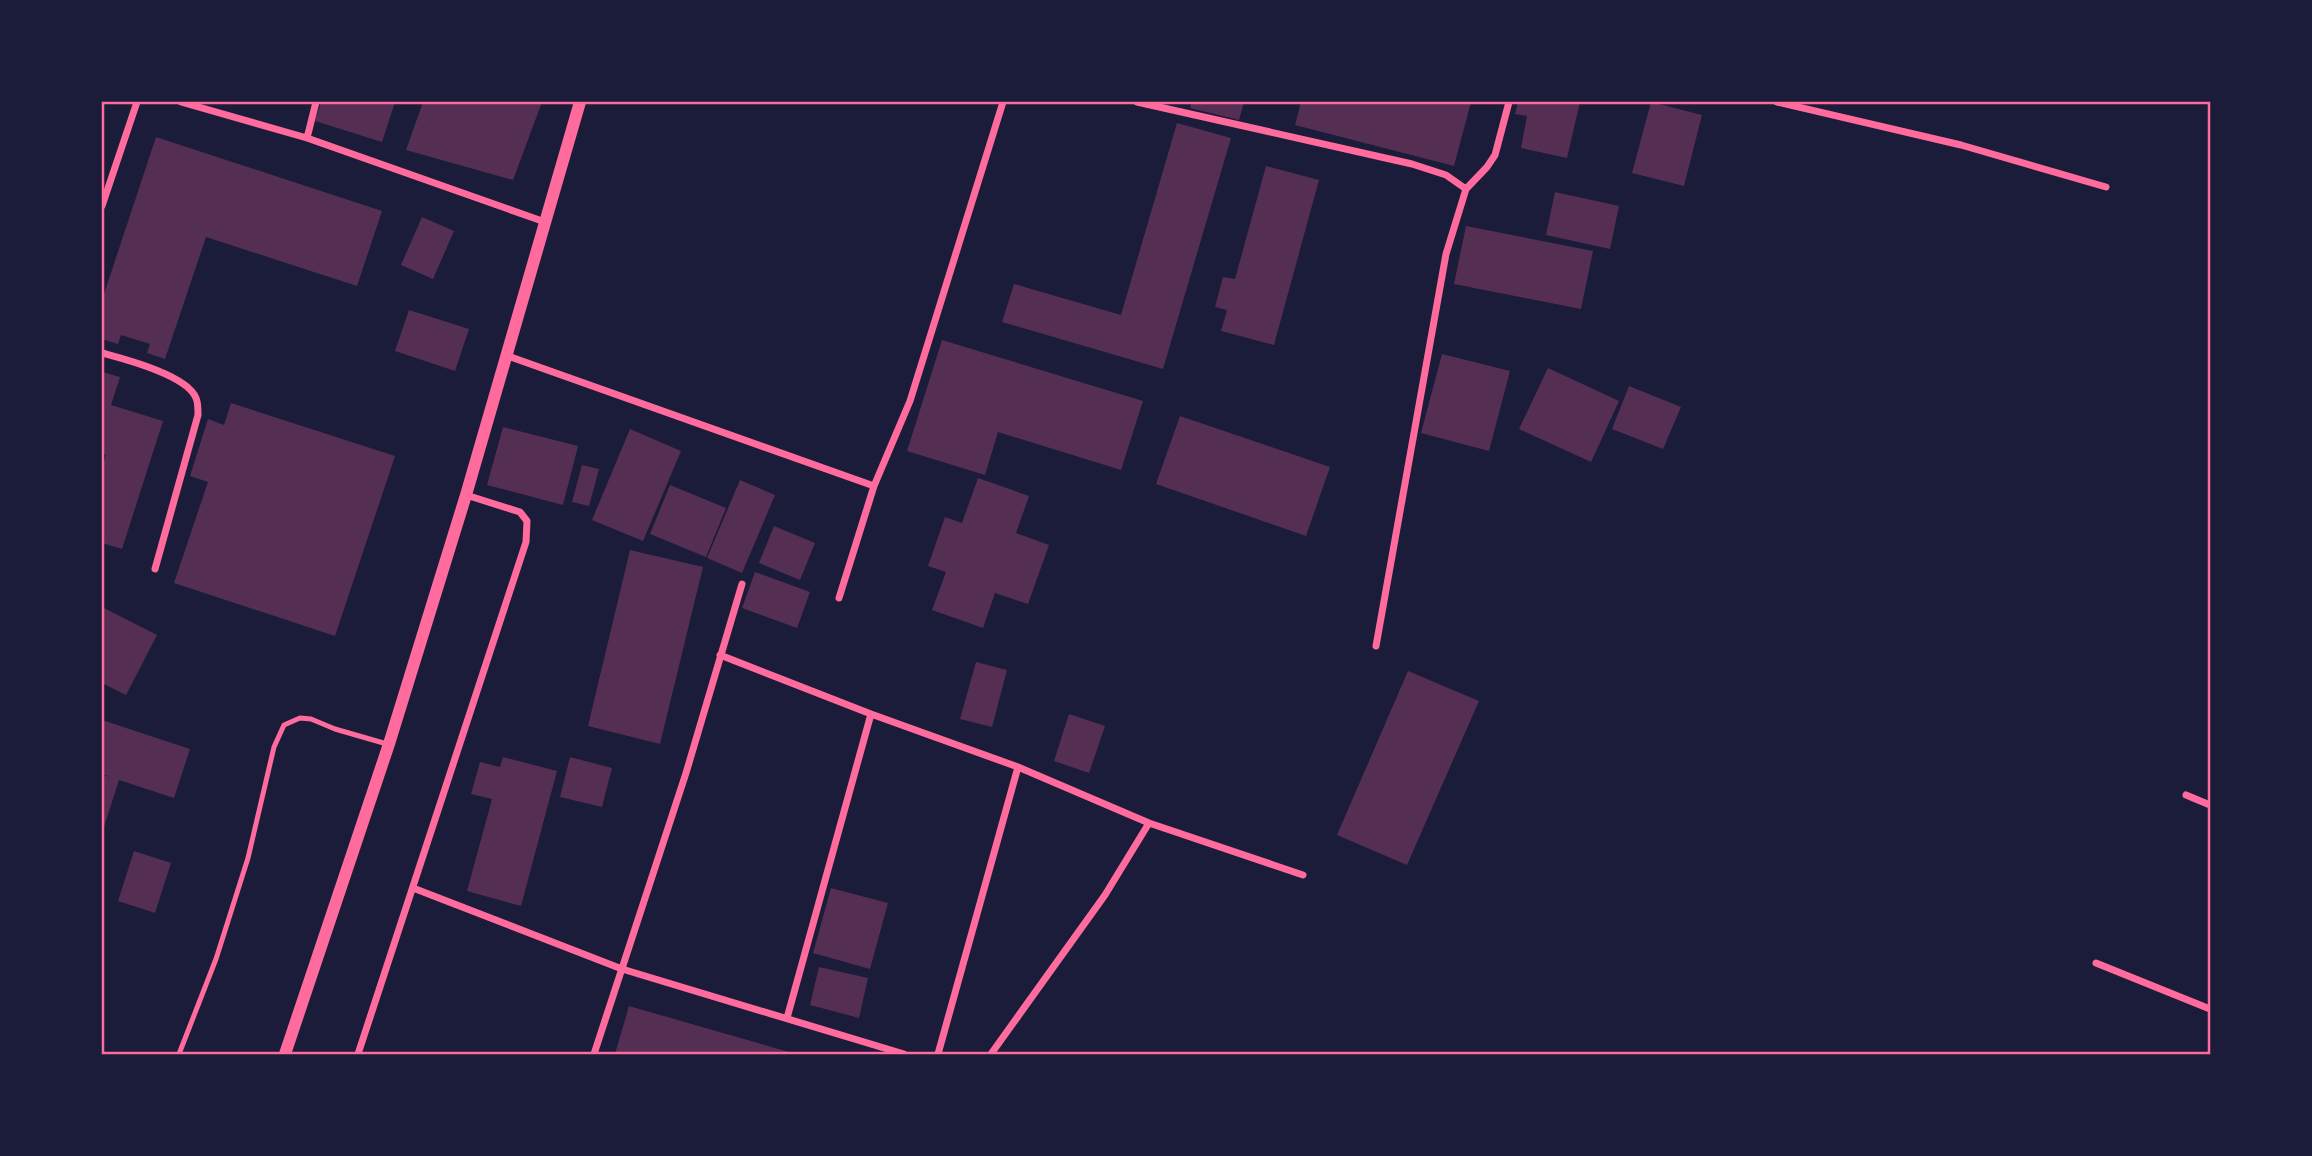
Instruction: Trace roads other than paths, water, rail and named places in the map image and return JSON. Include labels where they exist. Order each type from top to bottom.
[{"type":"street","points":[[102,206],[137,102]]},
{"type":"street","points":[[181,102],[307,138],[545,222]]},
{"type":"street","points":[[307,138],[316,102]]},
{"type":"street","points":[[285,1055],[389,744],[508,356],[580,102]]},
{"type":"street","points":[[839,598],[874,486],[909,401],[1003,102]]},
{"type":"street","points":[[1137,102],[1412,164],[1446,175],[1466,189]]},
{"type":"street","points":[[1376,646],[1446,254],[1466,189],[1487,167],[1494,155],[1509,102]]},
{"type":"street","points":[[1777,102],[1961,145],[2106,187]]},
{"type":"street","points":[[102,353],[144,365],[180,381],[196,397],[198,415],[155,569]]},
{"type":"street","points":[[508,356],[874,486]]},
{"type":"street","points":[[358,1055],[526,542],[527,521],[520,512],[466,495]]},
{"type":"street","points":[[594,1055],[686,773],[742,584]]},
{"type":"street","points":[[720,655],[871,714],[1018,766],[1149,823],[1303,875]]},
{"type":"street","points":[[787,1017],[871,714]]},
{"type":"street","points":[[938,1055],[1018,766]]},
{"type":"street","points":[[2186,795],[2210,805]]},
{"type":"street","points":[[992,1055],[1105,895],[1149,823]]},
{"type":"street","points":[[413,888],[622,969],[787,1017],[904,1055]]},
{"type":"street","points":[[2096,963],[2210,1009]]},
{"type":"lane","points":[[178,1055],[216,959],[248,858],[274,747],[285,725],[300,718],[311,719],[335,729],[389,744]]}]
